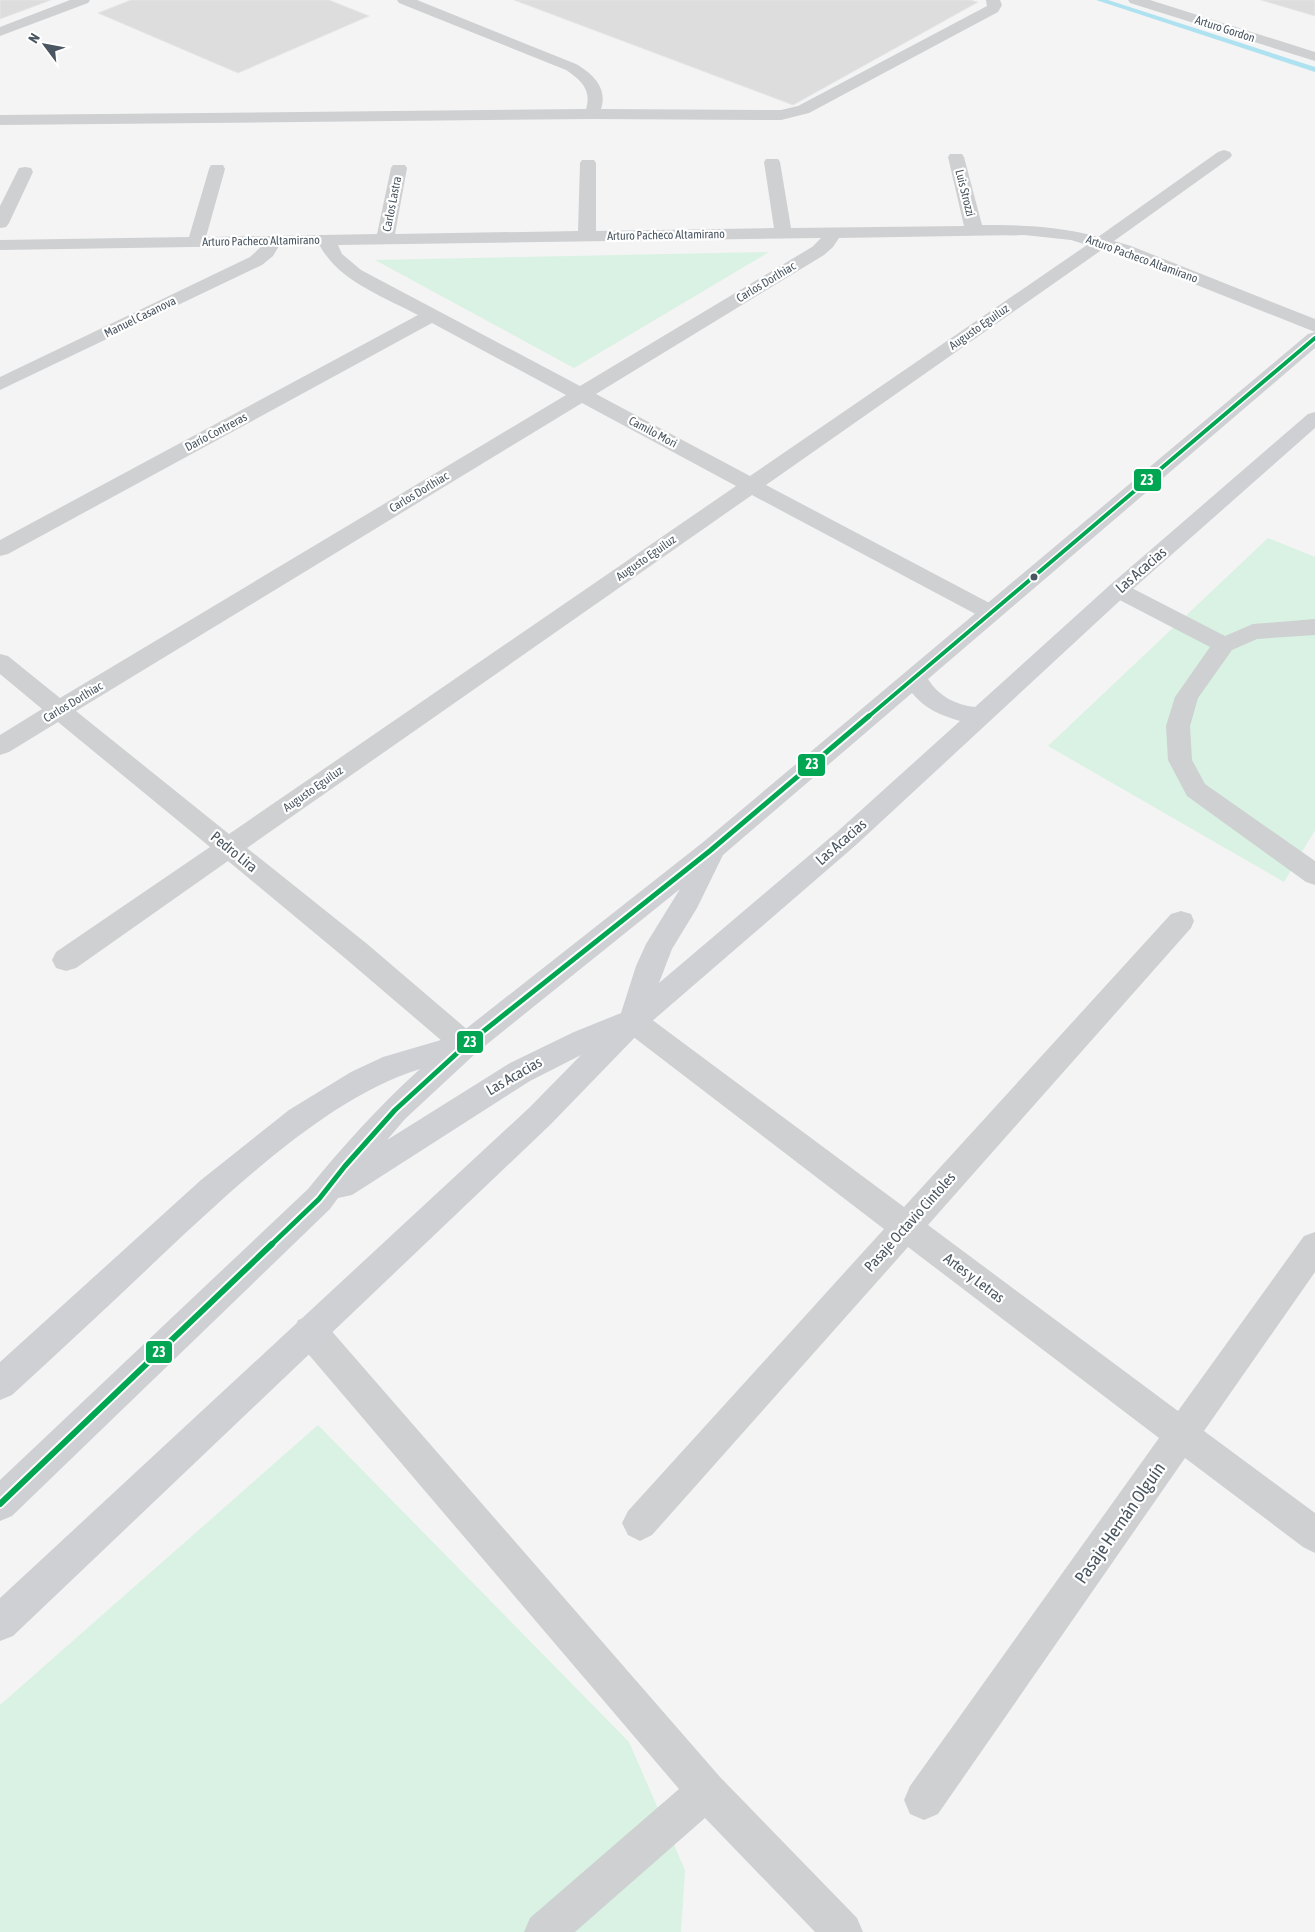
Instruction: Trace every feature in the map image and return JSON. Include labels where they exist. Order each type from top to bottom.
[{"type":"main road","name":"Las Acacias","points":[[0,1504],[319,1199],[356,1153],[395,1110],[466,1045],[711,850],[1315,338]]},
{"type":"main road","name":"Las Acacias","points":[[319,1199],[476,1098],[520,1072],[584,1040],[633,1021],[846,838],[1118,590],[1315,418]]},
{"type":"main road","points":[[915,676],[918,686],[938,704],[966,715],[982,716]]},
{"type":"main road","points":[[0,1622],[540,1116],[633,1021],[650,966],[660,944],[688,901],[711,850]]},
{"type":"main road","points":[[0,1384],[197,1203],[258,1152],[320,1106],[393,1066],[422,1056],[466,1045]]},
{"type":"street","points":[[0,32],[83,0]]},
{"type":"street","points":[[404,0],[571,67],[589,80],[594,88],[596,96],[592,114]]},
{"type":"street","points":[[0,120],[592,114],[782,115],[803,110],[993,9],[995,5],[993,0]]},
{"type":"street","name":"Arturo Gordon","points":[[1135,0],[1315,57]]},
{"type":"street","name":"Augusto Eguiluz","points":[[66,960],[1102,242],[1224,155]]},
{"type":"street","name":"Luis Strozzi","points":[[956,156],[974,230]]},
{"type":"street","points":[[772,162],[783,233]]},
{"type":"street","points":[[587,236],[588,163]]},
{"type":"street","name":"Carlos Lastra","points":[[385,239],[399,168]]},
{"type":"street","points":[[196,242],[216,169]]},
{"type":"street","points":[[0,223],[25,172]]},
{"type":"street","name":"Arturo Pacheco Altamirano","points":[[1,246],[833,232],[1042,231],[1102,242],[1315,326]]},
{"type":"street","name":"Carlos Dorlhiac","points":[[0,746],[818,251],[827,243],[833,232]]},
{"type":"street","name":"Camilo Mori","points":[[326,240],[329,249],[343,266],[991,612]]},
{"type":"street","name":"Manuel Casanova","points":[[0,384],[256,261],[267,253],[272,241]]},
{"type":"street","name":"Darío Contreras","points":[[0,548],[432,315]]},
{"type":"street","points":[[1118,590],[1224,645]]},
{"type":"street","points":[[1315,627],[1253,632],[1224,645],[1187,697],[1178,726],[1180,760],[1196,790],[1315,875]]},
{"type":"street","name":"Pedro Lira","points":[[0,662],[356,951],[466,1045]]},
{"type":"street","name":"Pasaje Octavio Cintoles","points":[[640,1523],[1181,921]]},
{"type":"street","name":"Artes y Letras","points":[[633,1021],[1315,1535]]},
{"type":"street","name":"Pasaje Hernán Olguín","points":[[924,1800],[1315,1246]]},
{"type":"street","points":[[310,1331],[706,1791],[843,1932]]},
{"type":"street","points":[[544,1932],[706,1791]]},
{"type":"green space","points":[[769,252],[574,368],[375,260]]},
{"type":"green space","points":[[1268,538],[1315,557],[1315,830],[1284,882],[1048,746]]},
{"type":"green space","points":[[318,1425],[629,1742],[685,1870],[681,1932],[0,1932],[0,1705]]},
{"type":"building","points":[[0,0],[51,0],[0,19]]},
{"type":"building","points":[[131,0],[329,0],[369,16],[238,73],[98,13]]},
{"type":"building","points":[[514,0],[970,0],[978,2],[793,105]]},
{"type":"building","points":[[1261,0],[1315,0],[1315,16]]},
{"type":"waterway","points":[[1100,0],[1315,70]]},
{"type":"transit line","name":"23","points":[[0,1504],[319,1199],[345,1166],[395,1110],[466,1045],[711,850],[1315,338]]}]
